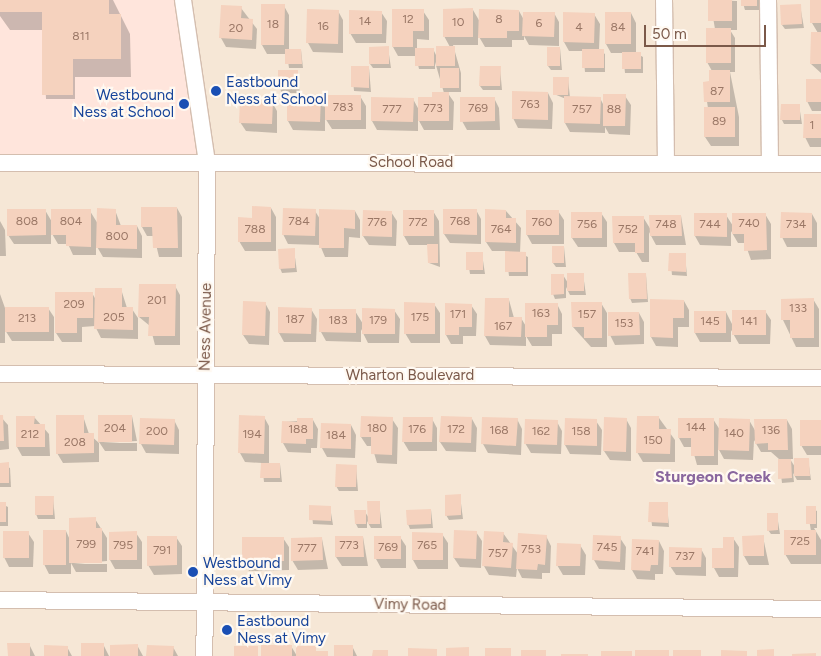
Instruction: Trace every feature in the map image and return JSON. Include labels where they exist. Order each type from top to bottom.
[{"type":"street","name":"Ness Avenue","points":[[183,0],[207,163],[204,656]]},
{"type":"street","points":[[664,0],[666,164]]},
{"type":"street","points":[[768,0],[770,164]]},
{"type":"street","name":"School Road","points":[[0,163],[821,164]]},
{"type":"street","name":"Wharton Boulevard","points":[[0,374],[821,378]]},
{"type":"street","name":"Vimy Road","points":[[0,600],[821,609]]},
{"type":"shaded area","points":[[0,0],[183,0],[207,163],[0,163]]},
{"type":"shaded area","points":[[183,0],[821,0],[821,656],[0,656],[0,163]]},
{"type":"building","points":[[0,0],[109,0],[109,14],[121,14],[121,59],[73,59],[73,95],[42,95],[42,12],[0,12]]},
{"type":"building","points":[[708,0],[732,0],[732,21],[708,21]]},
{"type":"building","points":[[741,0],[757,0],[757,6],[741,6]]},
{"type":"building","points":[[810,0],[821,0],[821,23],[810,23]]},
{"type":"building","points":[[261,4],[285,4],[284,45],[261,45]]},
{"type":"building","points":[[801,4],[802,24],[781,25],[780,5]]},
{"type":"building","points":[[221,5],[242,6],[241,18],[253,19],[252,40],[219,38]]},
{"type":"building","points":[[473,8],[473,37],[443,37],[443,9]]},
{"type":"building","points":[[307,9],[339,10],[338,44],[306,43]]},
{"type":"building","points":[[392,9],[424,9],[424,31],[413,31],[413,47],[392,47]]},
{"type":"building","points":[[479,9],[519,10],[519,31],[507,31],[507,38],[478,38]]},
{"type":"building","points":[[349,10],[382,11],[382,34],[349,34]]},
{"type":"building","points":[[523,12],[555,12],[554,37],[522,36]]},
{"type":"building","points":[[563,12],[595,13],[594,43],[563,42]]},
{"type":"building","points":[[605,12],[631,12],[631,44],[605,44]]},
{"type":"building","points":[[706,28],[731,28],[731,63],[706,63]]},
{"type":"building","points":[[811,32],[821,32],[821,64],[810,64]]},
{"type":"building","points":[[389,46],[389,64],[369,64],[369,47]]},
{"type":"building","points":[[436,46],[455,46],[455,66],[436,66]]},
{"type":"building","points":[[547,47],[560,47],[560,66],[547,66]]},
{"type":"building","points":[[415,48],[434,48],[434,66],[415,66]]},
{"type":"building","points":[[285,49],[301,49],[302,64],[285,64]]},
{"type":"building","points":[[582,49],[604,49],[604,68],[582,68]]},
{"type":"building","points":[[622,52],[641,52],[641,69],[622,69]]},
{"type":"building","points":[[351,66],[369,66],[369,88],[351,87]]},
{"type":"building","points":[[480,66],[501,66],[500,86],[479,86]]},
{"type":"building","points":[[440,68],[459,68],[459,88],[440,88]]},
{"type":"building","points":[[278,70],[298,70],[298,89],[278,89]]},
{"type":"building","points":[[709,70],[730,70],[730,102],[704,102],[703,82],[709,81]]},
{"type":"building","points":[[553,77],[569,77],[568,95],[553,95]]},
{"type":"building","points":[[806,79],[821,79],[821,102],[806,102]]},
{"type":"building","points":[[512,91],[548,92],[548,120],[512,119]]},
{"type":"building","points":[[432,92],[449,92],[449,121],[418,121],[418,97],[432,97]]},
{"type":"building","points":[[603,94],[626,94],[625,126],[603,126]]},
{"type":"building","points":[[325,95],[361,95],[361,120],[325,120]]},
{"type":"building","points":[[564,96],[601,97],[600,124],[564,123]]},
{"type":"building","points":[[287,97],[321,97],[320,122],[287,121]]},
{"type":"building","points":[[371,97],[414,98],[413,122],[371,121]]},
{"type":"building","points":[[460,97],[495,97],[495,121],[460,122]]},
{"type":"building","points":[[240,100],[273,101],[272,124],[239,123]]},
{"type":"building","points":[[781,104],[800,104],[800,120],[780,120]]},
{"type":"building","points":[[704,107],[735,107],[735,137],[704,137]]},
{"type":"building","points":[[804,114],[821,114],[821,138],[803,138]]},
{"type":"building","points":[[252,206],[271,207],[271,242],[238,242],[238,217],[252,218]]},
{"type":"building","points":[[141,207],[177,207],[178,248],[153,248],[152,227],[141,227]]},
{"type":"building","points":[[97,208],[116,209],[116,225],[137,225],[137,249],[96,248]]},
{"type":"building","points":[[283,208],[316,209],[315,236],[282,235]]},
{"type":"building","points":[[7,209],[46,209],[46,235],[7,236]]},
{"type":"building","points":[[51,209],[91,209],[91,247],[66,246],[66,235],[51,235]]},
{"type":"building","points":[[319,209],[355,210],[355,229],[344,228],[344,248],[319,248]]},
{"type":"building","points":[[443,209],[477,209],[477,235],[443,234]]},
{"type":"building","points":[[485,209],[506,210],[506,218],[516,218],[516,243],[485,242]]},
{"type":"building","points":[[363,210],[392,211],[392,237],[362,236]]},
{"type":"building","points":[[403,210],[434,210],[434,236],[403,236]]},
{"type":"building","points":[[526,210],[559,210],[559,235],[526,235]]},
{"type":"building","points":[[571,212],[602,212],[602,238],[571,238]]},
{"type":"building","points":[[781,212],[812,213],[812,238],[780,238]]},
{"type":"building","points":[[694,213],[727,213],[727,237],[694,236]]},
{"type":"building","points":[[732,213],[766,213],[767,250],[744,251],[744,234],[732,234]]},
{"type":"building","points":[[649,215],[681,215],[682,236],[650,236]]},
{"type":"building","points":[[612,216],[644,216],[644,253],[635,253],[635,243],[613,243]]},
{"type":"building","points":[[427,244],[438,244],[438,263],[428,263]]},
{"type":"building","points":[[552,246],[564,246],[564,263],[552,263]]},
{"type":"building","points":[[295,248],[295,268],[279,269],[278,249]]},
{"type":"building","points":[[505,251],[526,252],[526,272],[505,272]]},
{"type":"building","points":[[466,252],[483,252],[483,270],[466,270]]},
{"type":"building","points":[[669,253],[686,253],[686,272],[668,271]]},
{"type":"building","points":[[567,273],[584,273],[584,291],[567,291]]},
{"type":"building","points":[[628,273],[646,273],[647,299],[629,299]]},
{"type":"building","points":[[551,274],[564,274],[564,294],[551,295]]},
{"type":"building","points":[[139,284],[176,284],[175,336],[148,336],[149,317],[138,317]]},
{"type":"building","points":[[95,288],[122,288],[122,307],[133,307],[133,330],[94,329]]},
{"type":"building","points":[[55,292],[93,292],[93,318],[77,318],[77,333],[55,333]]},
{"type":"building","points":[[485,298],[509,298],[509,317],[522,317],[521,337],[484,336]]},
{"type":"building","points":[[814,298],[814,338],[790,338],[790,320],[781,320],[781,299]]},
{"type":"building","points":[[650,299],[684,300],[684,318],[673,318],[673,338],[650,337]]},
{"type":"building","points":[[243,301],[266,302],[265,336],[242,335]]},
{"type":"building","points":[[404,302],[435,303],[435,334],[404,334]]},
{"type":"building","points":[[571,302],[602,302],[602,338],[584,338],[584,327],[572,327]]},
{"type":"building","points":[[445,303],[472,304],[472,327],[459,327],[459,335],[445,335]]},
{"type":"building","points":[[525,303],[558,303],[558,325],[547,325],[547,337],[525,337]]},
{"type":"building","points":[[5,307],[49,307],[49,332],[5,332]]},
{"type":"building","points":[[278,307],[312,308],[311,334],[278,333]]},
{"type":"building","points":[[362,308],[395,309],[395,334],[362,334]]},
{"type":"building","points":[[319,309],[356,309],[356,333],[319,332]]},
{"type":"building","points":[[732,310],[766,310],[766,335],[732,335]]},
{"type":"building","points":[[694,311],[726,311],[726,333],[694,333]]},
{"type":"building","points":[[608,312],[639,312],[640,335],[608,336]]},
{"type":"building","points":[[0,415],[3,415],[4,441],[0,441]]},
{"type":"building","points":[[56,415],[84,415],[84,433],[94,433],[94,453],[56,454]]},
{"type":"building","points":[[98,415],[132,415],[132,442],[98,442]]},
{"type":"building","points":[[239,415],[265,416],[264,454],[238,453]]},
{"type":"building","points":[[16,416],[35,416],[34,424],[45,424],[45,447],[16,447]]},
{"type":"building","points":[[361,416],[393,417],[392,455],[371,454],[371,437],[360,437]]},
{"type":"building","points":[[441,416],[472,417],[471,443],[439,442]]},
{"type":"building","points":[[637,416],[659,416],[659,429],[671,429],[670,454],[636,453]]},
{"type":"building","points":[[403,417],[433,417],[432,442],[402,442]]},
{"type":"building","points":[[482,417],[518,418],[516,446],[481,444]]},
{"type":"building","points":[[604,417],[627,418],[626,452],[603,451]]},
{"type":"building","points":[[140,418],[175,419],[174,445],[139,444]]},
{"type":"building","points":[[297,418],[313,418],[313,439],[306,439],[306,444],[281,443],[282,421],[297,422]]},
{"type":"building","points":[[565,418],[597,419],[597,446],[564,445]]},
{"type":"building","points":[[678,418],[714,418],[714,456],[691,456],[691,438],[678,438]]},
{"type":"building","points":[[719,418],[750,419],[749,451],[718,450]]},
{"type":"building","points":[[525,419],[558,420],[557,445],[524,444]]},
{"type":"building","points":[[754,419],[787,419],[788,450],[768,450],[768,443],[755,444]]},
{"type":"building","points":[[800,420],[821,420],[821,446],[800,446]]},
{"type":"building","points":[[321,423],[351,424],[351,449],[320,448]]},
{"type":"building","points":[[794,458],[809,458],[810,476],[794,476]]},
{"type":"building","points":[[778,459],[791,459],[792,478],[778,479]]},
{"type":"building","points":[[9,462],[9,483],[0,483],[0,463]]},
{"type":"building","points":[[261,463],[280,463],[280,478],[260,478]]},
{"type":"building","points":[[336,464],[357,465],[356,487],[335,487]]},
{"type":"building","points":[[461,494],[461,515],[445,516],[445,495]]},
{"type":"building","points":[[35,496],[54,496],[53,515],[35,515]]},
{"type":"building","points":[[367,501],[380,501],[380,524],[368,524]]},
{"type":"building","points":[[0,502],[6,502],[6,522],[0,522]]},
{"type":"building","points":[[649,502],[668,502],[668,523],[648,522]]},
{"type":"building","points":[[309,505],[331,506],[331,521],[309,520]]},
{"type":"building","points":[[806,506],[816,506],[816,524],[806,524]]},
{"type":"building","points":[[431,509],[431,524],[407,525],[406,510]]},
{"type":"building","points":[[354,510],[366,510],[366,524],[355,524]]},
{"type":"building","points":[[767,513],[778,513],[778,530],[767,531]]},
{"type":"building","points":[[96,517],[96,528],[102,528],[102,563],[69,563],[69,518]]},
{"type":"building","points":[[43,530],[66,530],[66,565],[43,565]]},
{"type":"building","points":[[454,530],[477,531],[476,559],[453,558]]},
{"type":"building","points":[[784,530],[816,530],[816,555],[784,555]]},
{"type":"building","points":[[3,531],[29,531],[29,558],[3,558]]},
{"type":"building","points":[[137,531],[137,560],[109,560],[109,532]]},
{"type":"building","points":[[484,531],[504,532],[503,542],[513,543],[511,568],[482,566]]},
{"type":"building","points":[[412,532],[443,533],[443,560],[412,560]]},
{"type":"building","points":[[518,533],[547,535],[545,565],[538,564],[537,570],[516,569]]},
{"type":"building","points":[[593,535],[621,536],[620,562],[592,560]]},
{"type":"building","points":[[764,535],[764,556],[743,556],[742,536]]},
{"type":"building","points":[[147,536],[177,536],[177,565],[147,566]]},
{"type":"building","points":[[335,536],[363,536],[364,557],[335,557]]},
{"type":"building","points":[[374,536],[401,536],[401,559],[374,559]]},
{"type":"building","points":[[242,537],[284,537],[284,561],[242,562]]},
{"type":"building","points":[[322,537],[323,560],[291,561],[291,538]]},
{"type":"building","points":[[723,537],[734,537],[734,568],[712,568],[712,548],[723,548]]},
{"type":"building","points":[[632,539],[659,540],[658,565],[651,565],[650,571],[631,570]]},
{"type":"building","points":[[557,543],[581,544],[580,566],[556,566]]},
{"type":"building","points":[[669,547],[702,548],[701,567],[669,567]]},
{"type":"building","points":[[7,643],[30,643],[30,656],[8,656]]},
{"type":"building","points":[[81,643],[104,643],[104,656],[81,656]]},
{"type":"building","points":[[138,644],[138,656],[110,656],[110,645]]},
{"type":"building","points":[[44,645],[68,646],[68,656],[44,656]]},
{"type":"building","points":[[147,645],[174,646],[173,656],[146,656]]},
{"type":"building","points":[[261,645],[292,645],[292,656],[261,656]]},
{"type":"building","points":[[334,645],[353,645],[353,656],[334,656]]},
{"type":"building","points":[[234,646],[258,646],[258,656],[234,656]]},
{"type":"building","points":[[296,646],[316,646],[316,651],[328,651],[328,656],[296,656]]},
{"type":"building","points":[[469,647],[469,656],[446,656],[446,648]]},
{"type":"building","points":[[408,648],[437,649],[437,656],[408,656]]},
{"type":"building","points":[[485,648],[511,648],[511,656],[485,656]]},
{"type":"building","points":[[774,649],[774,656],[757,656],[757,650]]},
{"type":"building","points":[[373,650],[388,650],[388,656],[372,656]]},
{"type":"building","points":[[521,650],[546,650],[546,656],[521,656]]},
{"type":"building","points":[[635,650],[669,650],[669,656],[635,656]]},
{"type":"building","points":[[673,650],[701,650],[701,656],[673,656]]},
{"type":"building","points":[[721,650],[747,651],[747,656],[721,656]]},
{"type":"building","points":[[601,651],[632,651],[632,656],[601,656]]},
{"type":"building","points":[[816,653],[816,656],[792,656],[792,654]]},
{"type":"building","points":[[561,654],[588,654],[588,656],[561,656]]},
{"type":"place","name":"Eastbound Ness at School","points":[[216,91]]},
{"type":"place","name":"Westbound Ness at School","points":[[184,104]]},
{"type":"place","name":"Westbound Ness at Vimy","points":[[193,572]]},
{"type":"place","name":"Eastbound Ness at Vimy","points":[[227,630]]},
{"type":"district","name":"Sturgeon Creek","points":[[713,477]]}]
